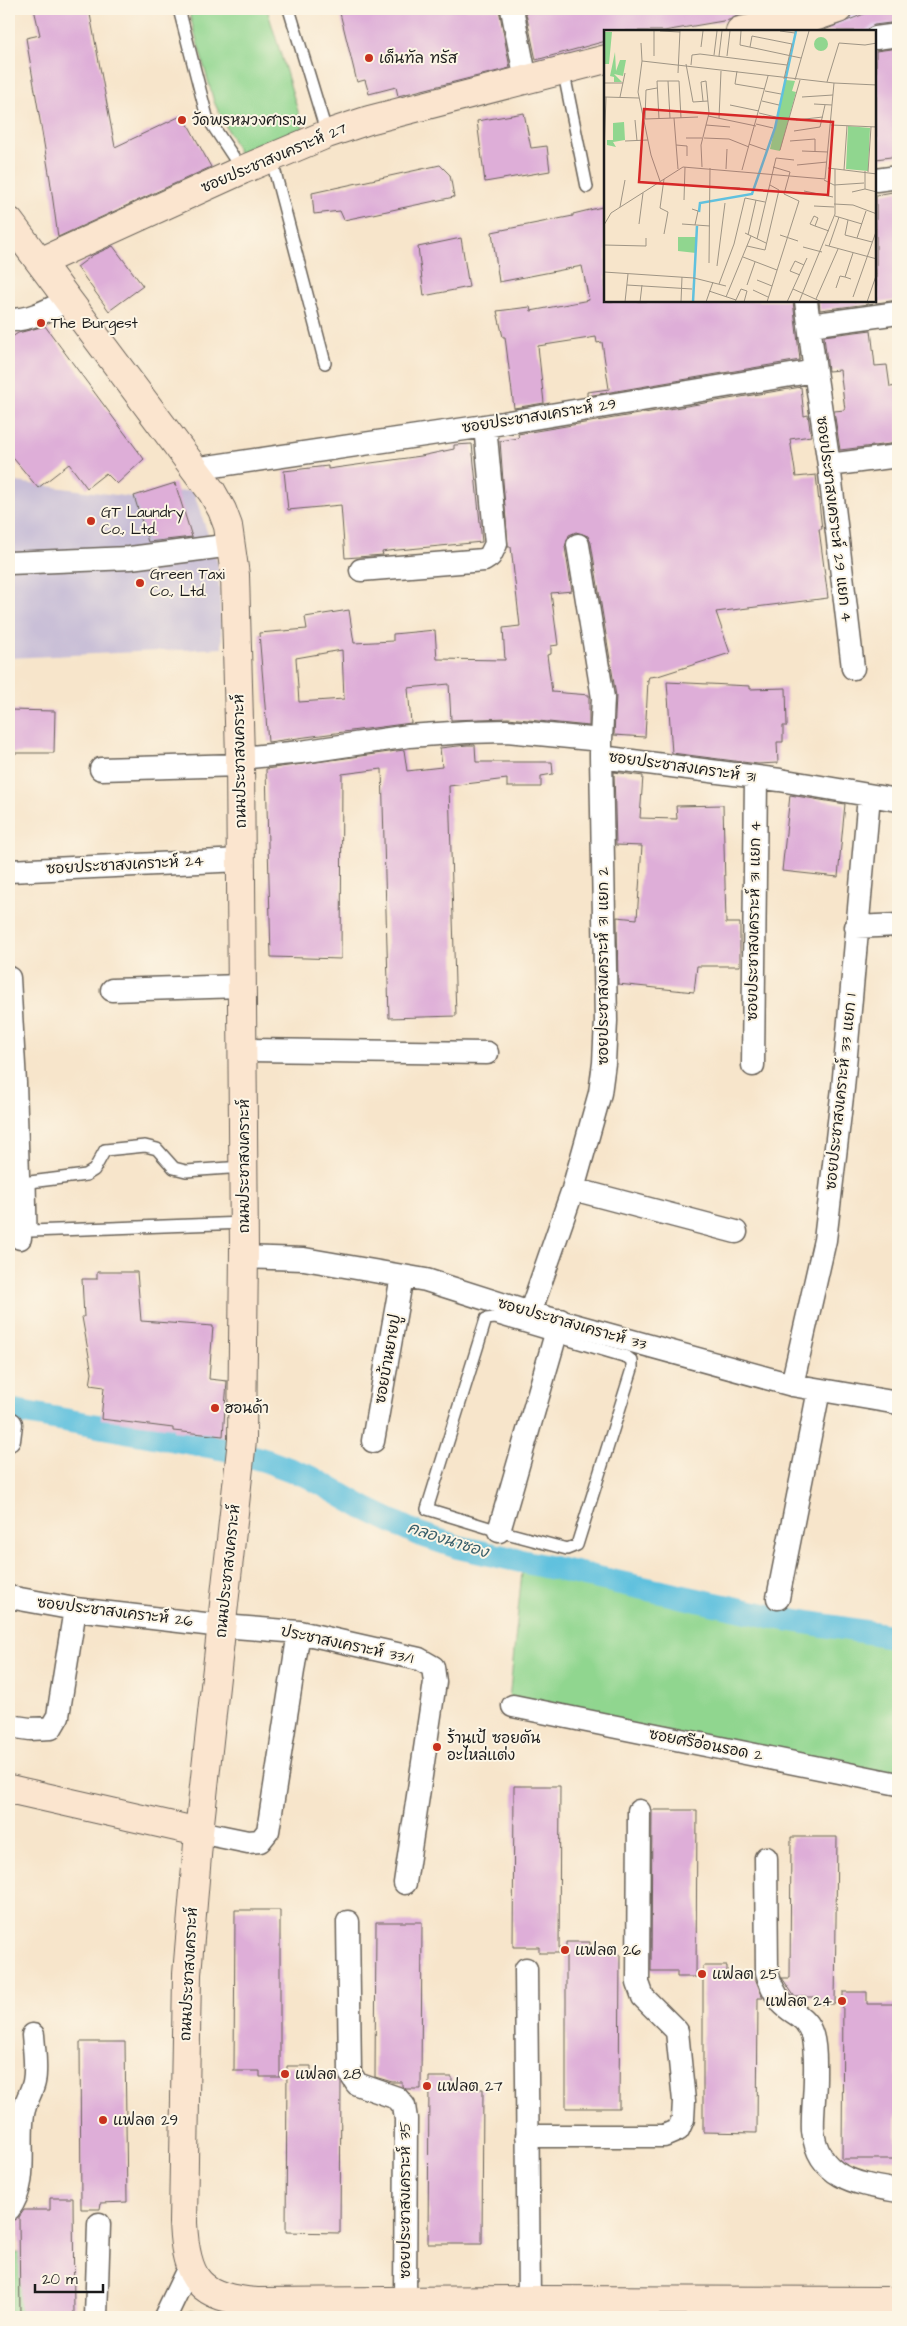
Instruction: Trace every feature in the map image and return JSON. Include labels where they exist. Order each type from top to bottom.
[{"type":"main road","points":[[758,30],[777,29],[838,9]]},
{"type":"main road","name":"ซอยประชาสงเคราะห์ 27","points":[[40,262],[270,157],[327,134],[369,120],[604,59]]},
{"type":"main road","name":"ถนนประชาสงเคราะห์","points":[[9,221],[194,469],[222,510],[232,545],[235,576],[240,762],[244,1167],[240,1452],[199,1832],[185,2028],[182,2223],[184,2246],[189,2267],[198,2283],[212,2293],[234,2300],[331,2310],[405,2301],[529,2300],[881,2307]]},
{"type":"main road","points":[[9,1788],[199,1832]]},
{"type":"street","points":[[512,9],[526,80]]},
{"type":"street","points":[[877,38],[898,35]]},
{"type":"street","points":[[877,180],[898,177]]},
{"type":"street","points":[[9,320],[22,320],[39,315],[68,300]]},
{"type":"street","points":[[806,302],[815,371]]},
{"type":"street","points":[[810,325],[898,313]]},
{"type":"street","name":"ซอยประชาสงเคราะห์ 29","points":[[194,469],[485,426],[815,371]]},
{"type":"street","name":"ซอยประชาสงเคราะห์ 29 แยก 4","points":[[815,371],[829,465],[853,668]]},
{"type":"street","points":[[361,570],[484,560],[490,556],[496,544],[485,426]]},
{"type":"street","points":[[829,465],[898,456]]},
{"type":"street","points":[[9,563],[130,558],[232,545]]},
{"type":"street","name":"ซอยประชาสงเคราะห์ 31 แยก 2","points":[[530,1313],[573,1189],[600,1093],[604,1063],[606,1021],[601,748],[603,698],[578,545]]},
{"type":"street","name":"ซอยประชาสงเคราะห์ 31","points":[[101,769],[240,762],[409,736],[507,731],[756,777],[898,800]]},
{"type":"street","name":"ซอยประชาสงเคราะห์ 31 แยก 4","points":[[753,1065],[756,777]]},
{"type":"street","name":"ซอยประชาสงเคราะห์ 33 แยก 1","points":[[792,1385],[825,1240],[843,1088],[869,796]]},
{"type":"street","name":"ซอยประชาสงเคราะห์ 24","points":[[9,871],[241,860]]},
{"type":"street","points":[[856,927],[898,926]]},
{"type":"street","points":[[9,978],[20,1238]]},
{"type":"street","points":[[112,990],[242,986]]},
{"type":"street","points":[[243,1050],[486,1053]]},
{"type":"street","points":[[573,1189],[736,1232]]},
{"type":"street","name":"ซอยประชาสงเคราะห์ 33","points":[[244,1257],[304,1259],[426,1280],[530,1313],[557,1328],[792,1385],[898,1403]]},
{"type":"street","name":"ซอยบ้านยายปู","points":[[373,1441],[402,1276]]},
{"type":"street","points":[[499,1532],[557,1328]]},
{"type":"street","points":[[778,1598],[819,1390]]},
{"type":"street","name":"ซอยประชาสงเคราะห์ 26","points":[[9,1598],[75,1609],[222,1626]]},
{"type":"street","points":[[9,1726],[30,1729],[51,1728],[55,1722],[58,1716],[75,1609]]},
{"type":"street","name":"ประชาสงเคราะห์ 33/1","points":[[222,1626],[299,1632],[419,1659],[432,1667],[436,1682],[405,1883]]},
{"type":"street","points":[[199,1832],[248,1842],[260,1841],[268,1832],[299,1632]]},
{"type":"street","name":"ซอยศรีอ่อนรอด 2","points":[[513,1706],[898,1784]]},
{"type":"street","points":[[527,2136],[664,2136],[678,2130],[683,2118],[684,2101],[678,2032],[643,1997],[638,1983],[639,1811]]},
{"type":"street","points":[[766,1858],[767,1972],[772,1989],[783,2004],[809,2024],[814,2043],[813,2130],[818,2153],[833,2173],[872,2186],[898,2191]]},
{"type":"street","name":"ซอยประชาสงเคราะห์ 35","points":[[348,1922],[350,2073],[357,2084],[397,2098],[404,2106],[406,2119],[405,2301]]},
{"type":"street","points":[[526,1969],[529,2300]]},
{"type":"street","points":[[9,2209],[16,2200],[20,2184],[22,2115],[26,2097],[34,2083],[33,2035]]},
{"type":"street","points":[[96,2317],[99,2224]]},
{"type":"street","points":[[165,2317],[189,2267]]},
{"type":"lane","points":[[178,9],[207,116],[242,170]]},
{"type":"lane","points":[[289,9],[327,134]]},
{"type":"lane","points":[[563,69],[587,187]]},
{"type":"lane","points":[[270,157],[325,363]]},
{"type":"lane","points":[[244,1167],[186,1170],[174,1168],[157,1149],[145,1146],[105,1150],[94,1170],[86,1175],[30,1182],[32,1231],[244,1223]]},
{"type":"lane","points":[[495,1318],[557,1328],[627,1357],[632,1361],[632,1369],[577,1545],[566,1549],[499,1532],[427,1509],[486,1319],[495,1318]]},
{"type":"shaded area","points":[[860,9],[898,9],[898,31],[809,29]]},
{"type":"shaded area","points":[[9,481],[131,497],[193,490],[218,564],[222,648],[9,658]]},
{"type":"green space","points":[[188,9],[267,9],[304,131],[242,159],[214,102]]},
{"type":"green space","points":[[522,1572],[898,1644],[898,1778],[509,1700]]},
{"type":"green space","points":[[20,2253],[21,2317],[9,2317],[9,2254]]},
{"type":"green space","points":[[191,2311],[223,2316],[310,2315],[312,2317],[182,2317]]},
{"type":"building","points":[[34,9],[89,9],[115,147],[183,115],[211,167],[58,237],[26,38],[40,35]]},
{"type":"building","points":[[339,9],[499,9],[510,68],[398,96],[396,87],[369,94],[365,80],[357,82]]},
{"type":"building","points":[[525,9],[738,9],[739,15],[729,20],[670,30],[604,30],[604,42],[536,60]]},
{"type":"building","points":[[876,9],[898,9],[898,22],[874,25],[866,30],[824,30]]},
{"type":"building","points":[[898,48],[898,156],[877,159],[877,51]]},
{"type":"building","points":[[524,113],[531,148],[547,146],[550,171],[485,182],[477,121]]},
{"type":"building","points":[[440,165],[450,175],[454,197],[344,220],[340,211],[314,214],[312,193]]},
{"type":"building","points":[[898,191],[898,300],[876,303],[877,302],[877,195]]},
{"type":"building","points":[[604,206],[604,302],[793,302],[800,360],[587,396],[587,392],[609,389],[602,342],[597,343],[596,337],[538,346],[544,403],[514,408],[505,337],[503,337],[497,311],[530,307],[531,311],[589,300],[582,266],[499,282],[492,232],[573,216],[573,214]]},
{"type":"building","points":[[461,238],[469,287],[424,296],[418,247]]},
{"type":"building","points":[[113,246],[143,286],[109,311],[77,267],[93,255]]},
{"type":"building","points":[[819,302],[868,302],[868,304],[820,310]]},
{"type":"building","points":[[45,326],[144,459],[117,484],[106,473],[87,488],[69,464],[38,488],[9,453],[9,339],[18,333]]},
{"type":"building","points":[[871,330],[875,366],[887,365],[890,387],[898,386],[898,443],[840,450],[834,411],[845,410],[840,370],[828,371],[824,336]]},
{"type":"building","points":[[801,387],[804,416],[808,415],[811,436],[790,439],[796,477],[816,475],[822,529],[819,529],[828,598],[716,612],[730,653],[658,676],[649,677],[646,681],[648,681],[645,737],[614,735],[616,696],[591,543],[588,536],[576,532],[569,535],[565,547],[572,591],[551,593],[558,645],[551,646],[551,654],[547,655],[552,692],[589,695],[589,726],[508,718],[451,720],[449,684],[408,688],[411,723],[268,742],[259,633],[307,629],[305,617],[349,610],[354,643],[393,641],[393,634],[435,630],[437,659],[505,660],[503,628],[520,626],[511,547],[508,547],[500,441],[519,438],[518,434]],"holes":[[[342,650],[344,699],[299,702],[296,658]]]},
{"type":"building","points":[[472,444],[482,542],[388,551],[382,552],[383,555],[345,558],[341,505],[288,510],[284,471],[328,466],[328,469],[421,456],[454,449],[454,445]]},
{"type":"building","points":[[175,483],[192,537],[148,542],[134,496]]},
{"type":"building","points":[[667,682],[750,686],[750,689],[786,688],[787,726],[783,726],[783,742],[777,742],[778,763],[758,764],[672,753]]},
{"type":"building","points":[[9,710],[55,711],[54,753],[9,753]]},
{"type":"building","points":[[475,745],[476,762],[552,762],[553,774],[541,776],[541,787],[507,787],[507,779],[449,786],[456,1016],[389,1018],[382,769],[342,774],[341,959],[271,957],[266,769],[404,750],[407,771],[442,767],[440,748]]},
{"type":"building","points":[[614,772],[643,776],[640,818],[677,819],[676,806],[723,805],[726,923],[740,923],[740,966],[697,966],[694,992],[618,984],[617,917],[637,919],[642,846],[616,845]]},
{"type":"building","points":[[790,795],[845,804],[838,877],[782,871]]},
{"type":"building","points":[[97,1272],[137,1272],[141,1321],[213,1326],[209,1379],[227,1381],[223,1436],[173,1431],[173,1428],[101,1419],[104,1387],[90,1385],[92,1373],[82,1317],[84,1317],[82,1279],[97,1279]]},
{"type":"building","points":[[514,1786],[560,1786],[559,1953],[539,1953],[539,1947],[513,1947]]},
{"type":"building","points":[[652,1810],[697,1810],[696,1977],[677,1977],[677,1971],[651,1971]]},
{"type":"building","points":[[791,1837],[837,1837],[835,2004],[816,2004],[816,1997],[795,1997],[782,1978],[790,1978]]},
{"type":"building","points":[[235,1910],[280,1910],[280,2077],[260,2077],[260,2071],[234,2071]]},
{"type":"building","points":[[376,1922],[422,1922],[421,2089],[406,2089],[402,2086],[402,2082],[392,2082],[375,2077]]},
{"type":"building","points":[[566,1942],[590,1942],[590,1953],[620,1954],[619,2108],[566,2108]]},
{"type":"building","points":[[703,1966],[727,1966],[727,1978],[755,1978],[763,1998],[758,1998],[757,2133],[703,2132]]},
{"type":"building","points":[[843,1992],[867,1992],[867,2004],[897,2004],[896,2159],[842,2159]]},
{"type":"building","points":[[80,2042],[125,2042],[127,2202],[101,2203],[100,2209],[81,2209]]},
{"type":"building","points":[[287,2066],[311,2066],[311,2077],[338,2078],[341,2083],[340,2233],[286,2232]]},
{"type":"building","points":[[429,2077],[452,2077],[452,2089],[483,2089],[482,2244],[428,2244]]},
{"type":"building","points":[[50,2198],[73,2198],[74,2317],[20,2317],[19,2217],[24,2210],[50,2210]]},
{"type":"waterway","name":"คลองนาซอง","points":[[9,1410],[225,1449],[267,1461],[310,1477],[364,1508],[416,1533],[458,1547],[779,1618],[898,1637]]},
{"type":"place","name":"เด็นทัล ทรัส","points":[[369,58]]},
{"type":"place","name":"วัดพรหมวงศาราม","points":[[182,120]]},
{"type":"place","name":"The Burgest","points":[[41,323]]},
{"type":"place","name":"GT Laundry Co., Ltd.","points":[[91,521]]},
{"type":"place","name":"Green Taxi Co., Ltd.","points":[[140,583]]},
{"type":"place","name":"ฮอนด้า","points":[[215,1408]]},
{"type":"place","name":"ร้านเป้ ซอยตัน อะไหล่แต่ง","points":[[437,1747]]},
{"type":"place","name":"แฟลต 26","points":[[565,1950]]},
{"type":"place","name":"แฟลต 25","points":[[702,1974]]},
{"type":"place","name":"แฟลต 24","points":[[842,2001]]},
{"type":"place","name":"แฟลต 28","points":[[285,2074]]},
{"type":"place","name":"แฟลต 27","points":[[427,2086]]},
{"type":"place","name":"แฟลต 29","points":[[103,2120]]}]
